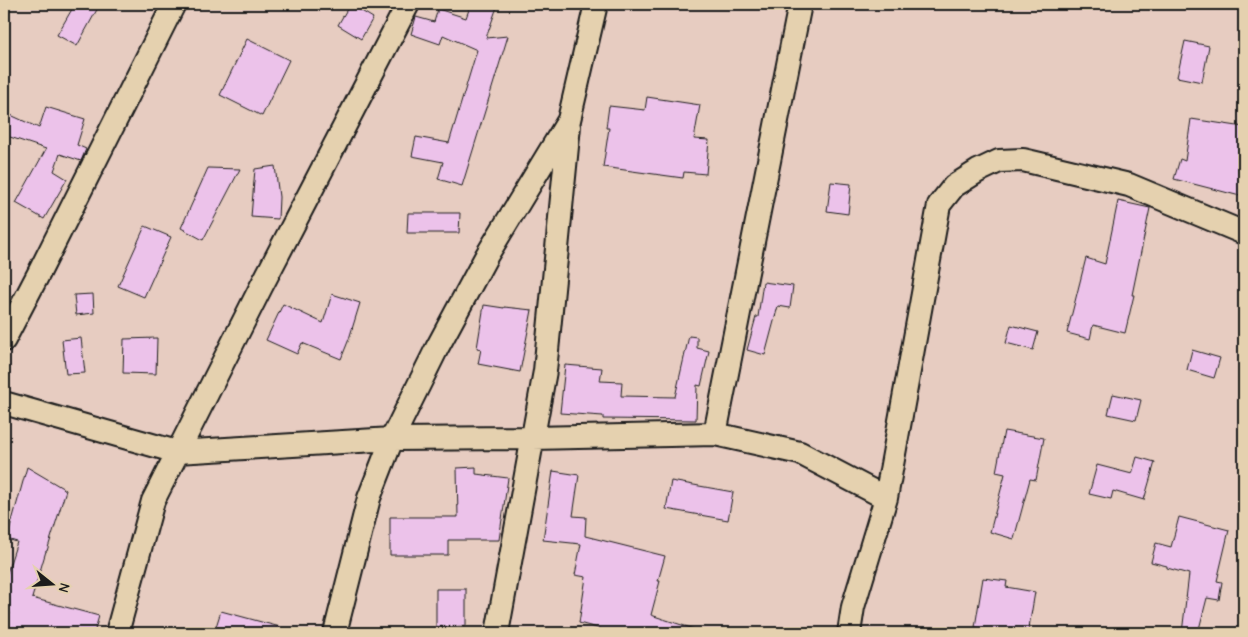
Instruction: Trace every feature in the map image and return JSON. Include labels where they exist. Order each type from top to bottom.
[{"type":"street","points":[[4,340],[174,4]]},
{"type":"street","points":[[117,633],[153,501],[261,287],[408,4]]},
{"type":"street","points":[[497,633],[544,371],[570,120],[596,4]]},
{"type":"street","points":[[715,434],[800,4]]},
{"type":"street","points":[[334,633],[369,498],[392,439],[486,255],[570,120]]},
{"type":"street","points":[[849,633],[853,607],[886,498],[938,205],[954,186],[999,161],[1023,160],[1129,185],[1244,233]]},
{"type":"street","points":[[4,403],[177,452],[392,439],[715,434],[800,453],[886,498]]},
{"type":"building","points":[[75,4],[100,4],[77,46],[57,35]]},
{"type":"building","points":[[350,4],[373,18],[361,39],[338,25]]},
{"type":"building","points":[[471,4],[498,4],[486,38],[508,36],[462,186],[438,179],[443,162],[412,156],[416,137],[449,143],[477,50],[443,35],[440,44],[411,34],[416,17],[434,22],[438,9],[466,18]]},
{"type":"building","points":[[247,39],[289,60],[262,116],[220,95]]},
{"type":"building","points":[[1185,41],[1209,46],[1202,82],[1177,77]]},
{"type":"building","points":[[647,97],[700,105],[694,139],[709,140],[706,174],[684,172],[683,178],[603,167],[609,128],[606,128],[609,106],[645,110]]},
{"type":"building","points":[[46,107],[85,119],[77,145],[86,149],[81,161],[60,154],[54,171],[67,179],[44,219],[16,203],[46,149],[4,135],[4,112],[39,128]]},
{"type":"building","points":[[1191,119],[1244,127],[1244,197],[1174,179],[1180,159],[1185,161]]},
{"type":"building","points":[[275,166],[279,197],[278,219],[251,217],[255,169]]},
{"type":"building","points":[[208,168],[240,169],[203,240],[181,228]]},
{"type":"building","points":[[831,182],[851,184],[848,214],[827,211]]},
{"type":"building","points":[[1118,201],[1150,208],[1125,333],[1093,325],[1090,339],[1067,333],[1086,258],[1105,264]]},
{"type":"building","points":[[408,213],[460,213],[459,233],[407,233]]},
{"type":"building","points":[[145,226],[171,237],[144,297],[118,286]]},
{"type":"building","points":[[763,282],[793,286],[790,308],[778,306],[765,355],[747,350],[756,317],[758,317]]},
{"type":"building","points":[[93,294],[94,313],[76,315],[74,295]]},
{"type":"building","points":[[332,294],[360,303],[341,359],[302,343],[297,354],[266,340],[283,304],[323,323]]},
{"type":"building","points":[[484,305],[532,310],[520,372],[478,364],[481,349],[477,348]]},
{"type":"building","points":[[1011,325],[1038,332],[1033,350],[1006,343]]},
{"type":"building","points":[[689,336],[697,337],[697,348],[709,351],[701,386],[697,385],[696,420],[603,419],[603,416],[560,413],[565,365],[602,368],[600,381],[622,382],[621,396],[675,397]]},
{"type":"building","points":[[81,338],[85,373],[66,374],[62,340]]},
{"type":"building","points":[[157,338],[156,374],[123,373],[124,339]]},
{"type":"building","points":[[1192,350],[1220,358],[1214,378],[1187,370]]},
{"type":"building","points":[[1113,394],[1141,400],[1136,420],[1108,414]]},
{"type":"building","points":[[1004,431],[1044,438],[1036,480],[1030,479],[1014,539],[990,532],[1005,474],[996,472]]},
{"type":"building","points":[[1137,457],[1155,462],[1144,500],[1113,491],[1111,499],[1089,494],[1097,465],[1132,474]]},
{"type":"building","points":[[27,467],[66,490],[32,598],[99,616],[94,633],[4,633],[10,613],[4,611],[4,582],[17,542],[7,539]]},
{"type":"building","points":[[476,467],[476,474],[508,478],[499,540],[448,540],[448,555],[390,555],[390,517],[458,517],[457,468]]},
{"type":"building","points":[[553,471],[579,475],[573,516],[586,517],[585,536],[665,556],[651,615],[694,629],[693,633],[615,633],[579,623],[586,577],[575,575],[581,544],[543,540]]},
{"type":"building","points":[[671,481],[733,492],[728,520],[666,509]]},
{"type":"building","points":[[1179,517],[1229,530],[1217,581],[1222,582],[1219,600],[1207,598],[1198,633],[1182,633],[1189,574],[1151,562],[1156,543],[1171,547]]},
{"type":"building","points":[[983,578],[1007,581],[1006,587],[1035,592],[1028,633],[975,627]]},
{"type":"building","points":[[436,589],[466,589],[466,626],[436,627]]},
{"type":"building","points":[[221,611],[280,627],[280,633],[214,633]]}]
